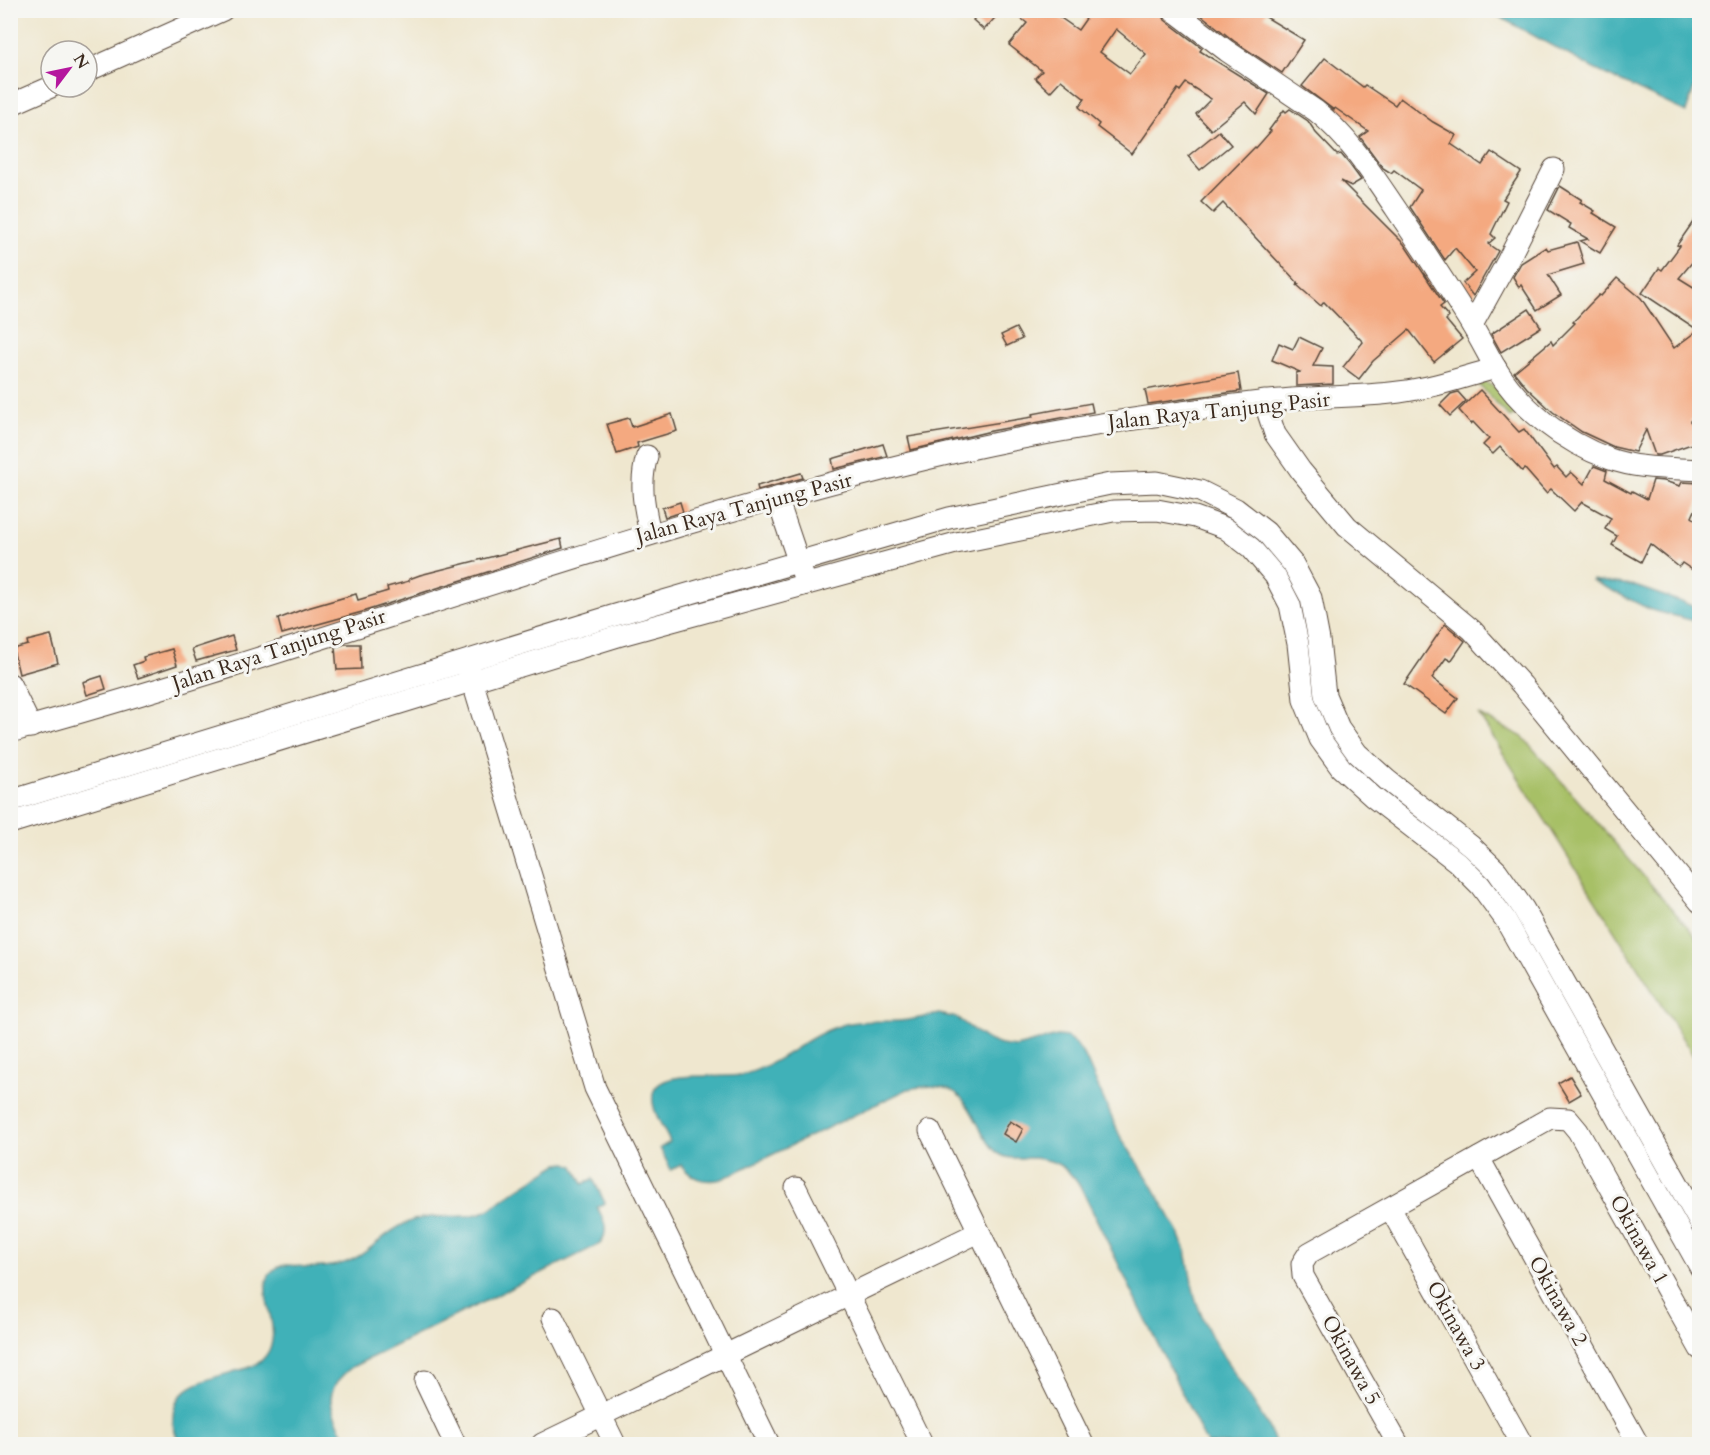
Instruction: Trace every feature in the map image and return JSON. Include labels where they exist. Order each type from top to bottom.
[{"type":"street","points":[[99,66],[223,10]]},
{"type":"street","points":[[1173,10],[1233,55],[1316,111],[1335,128],[1354,149],[1444,280],[1496,368],[1528,407],[1560,435],[1578,446],[1622,462],[1700,470]]},
{"type":"street","points":[[10,105],[39,92]]},
{"type":"street","points":[[1472,325],[1554,169]]},
{"type":"street","name":"Jalan Raya Tanjung Pasir","points":[[10,732],[650,533],[927,459],[988,445],[1114,422],[1264,401],[1398,393],[1449,382],[1496,368]]},
{"type":"street","points":[[1264,401],[1275,434],[1301,471],[1347,526],[1473,630],[1522,685],[1700,902]]},
{"type":"street","points":[[647,456],[642,478],[642,492],[650,533]]},
{"type":"street","points":[[10,801],[466,660],[949,518],[1110,484],[1156,483],[1200,491],[1236,509],[1266,532],[1293,564],[1311,598],[1319,640],[1325,694],[1339,728],[1357,753],[1379,774],[1471,846],[1497,871],[1523,908],[1700,1223]]},
{"type":"street","points":[[777,498],[807,584]]},
{"type":"street","points":[[10,823],[618,636],[956,543],[1113,511],[1157,510],[1195,517],[1225,528],[1251,548],[1275,576],[1290,605],[1298,644],[1304,700],[1320,739],[1341,768],[1373,797],[1457,862],[1480,885],[1504,920],[1700,1267]]},
{"type":"street","points":[[466,660],[595,1088],[769,1444]]},
{"type":"street","points":[[10,684],[31,727]]},
{"type":"street","name":"Okinawa 1","points":[[1479,1158],[1550,1118],[1568,1119],[1578,1131],[1700,1349]]},
{"type":"street","points":[[930,1131],[1083,1444]]},
{"type":"street","points":[[1390,1208],[1479,1158]]},
{"type":"street","name":"Okinawa 2","points":[[1479,1158],[1638,1444]]},
{"type":"street","points":[[796,1188],[922,1444]]},
{"type":"street","name":"Okinawa 5","points":[[1390,1208],[1309,1253],[1302,1264],[1303,1275],[1398,1444]]},
{"type":"street","name":"Okinawa 3","points":[[1390,1208],[1522,1444]]},
{"type":"street","points":[[542,1444],[979,1232]]},
{"type":"street","points":[[553,1318],[615,1444]]},
{"type":"street","points":[[424,1381],[455,1444]]},
{"type":"green space","points":[[1470,375],[1504,391],[1522,409],[1510,418]]},
{"type":"green space","points":[[1479,715],[1523,737],[1699,940],[1699,1065]]},
{"type":"water","points":[[1489,11],[1699,11],[1699,84],[1696,82],[1686,112],[1594,69]]},
{"type":"water","points":[[1591,580],[1632,585],[1699,608],[1699,622],[1651,610]]},
{"type":"water","points":[[939,1014],[957,1018],[986,1039],[1001,1045],[1016,1047],[1057,1036],[1067,1037],[1076,1044],[1085,1057],[1120,1136],[1151,1183],[1180,1235],[1186,1251],[1195,1298],[1215,1343],[1267,1424],[1276,1444],[1207,1444],[1080,1186],[1069,1172],[1051,1161],[999,1154],[989,1144],[962,1099],[947,1088],[937,1086],[908,1089],[722,1179],[710,1181],[699,1179],[681,1165],[671,1170],[660,1148],[670,1142],[654,1108],[653,1100],[656,1087],[663,1082],[683,1077],[732,1076],[754,1071],[767,1066],[814,1037],[846,1024],[903,1021]]},
{"type":"water","points":[[567,1163],[574,1166],[583,1184],[593,1179],[605,1203],[597,1207],[604,1221],[605,1230],[600,1244],[352,1367],[341,1377],[331,1395],[334,1413],[349,1444],[180,1444],[173,1421],[179,1397],[186,1390],[205,1380],[255,1365],[269,1350],[272,1325],[266,1288],[268,1278],[275,1269],[286,1265],[321,1267],[348,1262],[406,1223],[416,1219],[467,1216],[486,1211],[558,1164]]},
{"type":"building","points":[[982,10],[1002,10],[984,30],[973,20]]},
{"type":"building","points":[[1010,10],[1061,10],[1058,16],[1078,30],[1092,10],[1161,10],[1165,20],[1202,48],[1200,51],[1269,94],[1256,114],[1245,102],[1211,130],[1196,114],[1211,99],[1186,83],[1180,91],[1178,89],[1132,154],[1097,127],[1099,124],[1079,107],[1085,99],[1061,80],[1050,92],[1035,78],[1042,71],[1009,45],[1027,23]],"holes":[[[1116,29],[1146,54],[1130,74],[1100,52]]]},
{"type":"building","points":[[1195,10],[1267,10],[1264,16],[1304,40],[1282,73],[1234,41]]},
{"type":"building","points":[[1325,58],[1363,87],[1365,85],[1395,105],[1400,98],[1433,122],[1456,135],[1451,144],[1482,165],[1491,152],[1521,172],[1503,199],[1507,201],[1491,234],[1495,238],[1488,244],[1498,251],[1473,296],[1463,283],[1475,272],[1455,248],[1445,260],[1410,207],[1421,190],[1394,170],[1391,173],[1383,168],[1360,137],[1368,131],[1335,108],[1334,110],[1302,86]]},
{"type":"building","points":[[1290,109],[1308,121],[1337,155],[1341,154],[1350,165],[1361,180],[1351,186],[1341,181],[1404,244],[1444,304],[1440,307],[1449,317],[1446,320],[1462,339],[1434,362],[1409,330],[1373,361],[1359,379],[1343,367],[1363,342],[1324,302],[1321,306],[1297,285],[1299,284],[1223,203],[1213,213],[1201,202],[1256,148],[1271,131],[1269,130],[1284,110],[1286,112]]},
{"type":"building","points":[[1219,131],[1231,145],[1200,170],[1188,156]]},
{"type":"building","points":[[1560,186],[1582,200],[1580,202],[1595,211],[1593,213],[1616,227],[1600,253],[1580,241],[1588,239],[1569,228],[1571,224],[1548,210]]},
{"type":"building","points":[[1700,212],[1700,253],[1679,278],[1700,291],[1700,412],[1690,421],[1700,434],[1700,441],[1655,455],[1646,430],[1635,452],[1614,447],[1582,432],[1553,412],[1527,388],[1514,372],[1551,341],[1553,345],[1617,278],[1641,298],[1674,348],[1698,330],[1642,293],[1659,268],[1662,270],[1680,246],[1677,245]]},
{"type":"building","points":[[1577,242],[1584,264],[1548,275],[1561,295],[1537,310],[1513,277],[1521,263],[1546,247],[1548,250]]},
{"type":"building","points":[[1529,309],[1541,327],[1501,352],[1491,334]]},
{"type":"building","points":[[1016,328],[1022,339],[1007,346],[1001,335]]},
{"type":"building","points":[[1299,337],[1322,348],[1313,366],[1333,367],[1333,384],[1296,386],[1296,373],[1300,372],[1272,360],[1279,343],[1293,349]]},
{"type":"building","points":[[1238,373],[1241,391],[1148,404],[1145,390]]},
{"type":"building","points":[[1480,390],[1519,432],[1524,429],[1554,469],[1557,467],[1566,477],[1571,472],[1584,484],[1594,466],[1607,471],[1605,479],[1647,499],[1653,480],[1680,486],[1682,482],[1700,483],[1700,499],[1692,517],[1700,523],[1700,563],[1694,571],[1682,563],[1679,567],[1650,544],[1641,562],[1622,551],[1612,545],[1617,536],[1605,529],[1611,518],[1582,502],[1574,511],[1551,489],[1546,493],[1525,469],[1522,471],[1500,447],[1493,454],[1483,445],[1489,439],[1459,410]]},
{"type":"building","points":[[1458,392],[1466,401],[1450,416],[1440,405],[1451,394]]},
{"type":"building","points":[[1091,403],[1093,412],[991,431],[911,450],[908,437],[1033,417],[1032,414]]},
{"type":"building","points":[[672,414],[677,431],[637,443],[638,447],[617,454],[607,424],[629,418],[632,427]]},
{"type":"building","points":[[883,444],[887,456],[834,469],[832,459]]},
{"type":"building","points":[[801,473],[803,478],[758,490],[757,486]]},
{"type":"building","points":[[680,502],[683,512],[665,517],[662,508]]},
{"type":"building","points":[[561,539],[563,548],[362,612],[282,634],[278,619],[304,609],[356,594],[358,600],[388,591],[387,587],[409,581],[420,575]]},
{"type":"building","points":[[1445,624],[1465,641],[1451,661],[1446,658],[1432,678],[1458,698],[1446,714],[1404,684]]},
{"type":"building","points":[[51,635],[58,663],[19,674],[13,649],[28,645],[27,641]]},
{"type":"building","points":[[232,636],[236,650],[196,661],[192,649]]},
{"type":"building","points":[[360,644],[361,669],[337,670],[335,647]]},
{"type":"building","points":[[172,649],[177,665],[138,678],[133,665],[144,661],[143,657]]},
{"type":"building","points":[[102,676],[106,689],[87,695],[83,682]]},
{"type":"building","points":[[1570,1076],[1581,1094],[1569,1101],[1558,1083]]},
{"type":"building","points":[[1010,1121],[1023,1129],[1016,1142],[1003,1134]]}]
